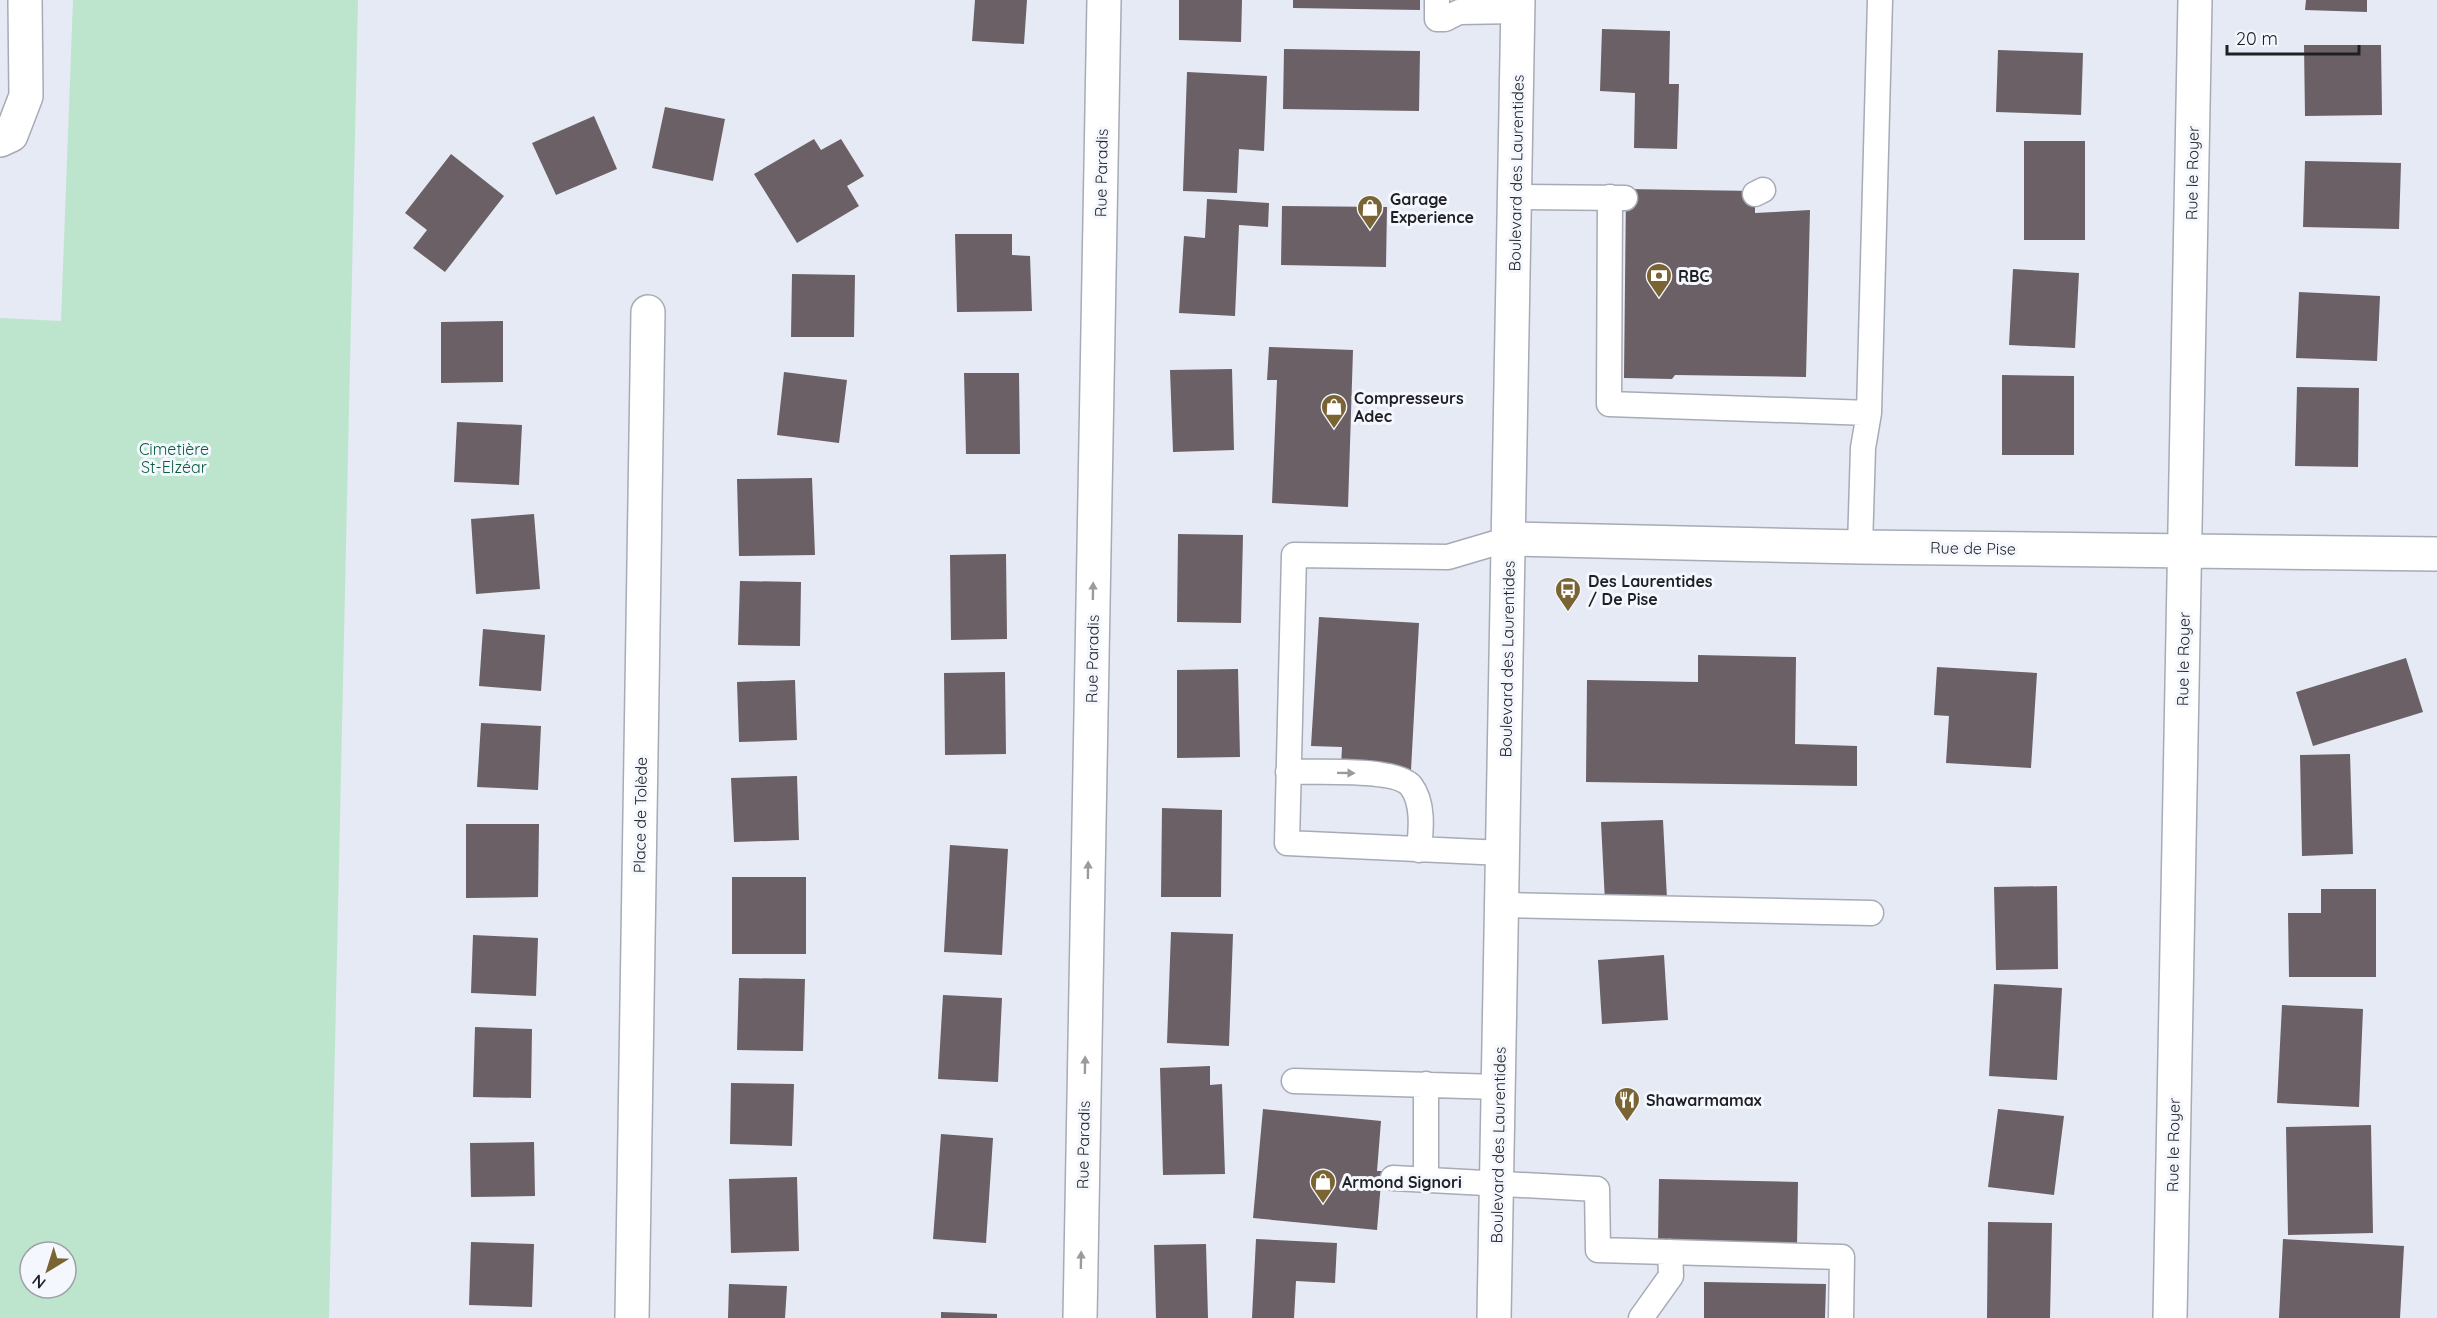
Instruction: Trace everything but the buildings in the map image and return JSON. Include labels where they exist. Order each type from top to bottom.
[{"type":"street","points":[[0,140],[12,135],[26,96],[25,0]]},
{"type":"street","name":"Rue Paradis","points":[[1080,1318],[1104,0]]},
{"type":"street","name":"Rue le Royer","points":[[2169,1318],[2195,0]]},
{"type":"street","name":"Boulevard des Laurentides","points":[[1494,1318],[1518,5]]},
{"type":"street","name":"Place de Tolède","points":[[632,1318],[648,312]]},
{"type":"street","name":"Rue de Pise","points":[[1509,539],[1860,547],[2437,554]]},
{"type":"lane","points":[[1437,0],[1437,19],[1445,19],[1459,12],[1518,5]]},
{"type":"lane","points":[[1860,547],[1863,448],[1869,413],[1880,0]]},
{"type":"lane","points":[[1516,197],[1618,197],[1609,404],[1869,413]]},
{"type":"lane","points":[[1503,853],[1287,843],[1288,772],[1294,555],[1448,557],[1509,539]]},
{"type":"lane","points":[[1288,772],[1382,774],[1404,779],[1415,791],[1418,801],[1421,828],[1419,850]]},
{"type":"lane","points":[[1502,904],[1871,912]]},
{"type":"lane","points":[[1294,1081],[1499,1087]]},
{"type":"lane","points":[[1426,1084],[1426,1180]]},
{"type":"lane","points":[[1393,1178],[1597,1189],[1598,1250],[1842,1257],[1841,1318]]},
{"type":"lane","points":[[1641,1318],[1671,1276],[1670,1252]]},
{"type":"green space","name":"Cimetière St-Elzéar","points":[[73,0],[358,0],[329,1318],[0,1318],[0,318],[61,321]]},
{"type":"place","name":"Garage Experience","points":[[1370,231]]},
{"type":"place","name":"RBC","points":[[1659,299]]},
{"type":"place","name":"Compresseurs Adec","points":[[1334,430]]},
{"type":"place","name":"Des Laurentides / De Pise","points":[[1568,613]]},
{"type":"place","name":"Shawarmamax","points":[[1627,1123]]},
{"type":"place","name":"Armond Signori","points":[[1323,1205]]}]
